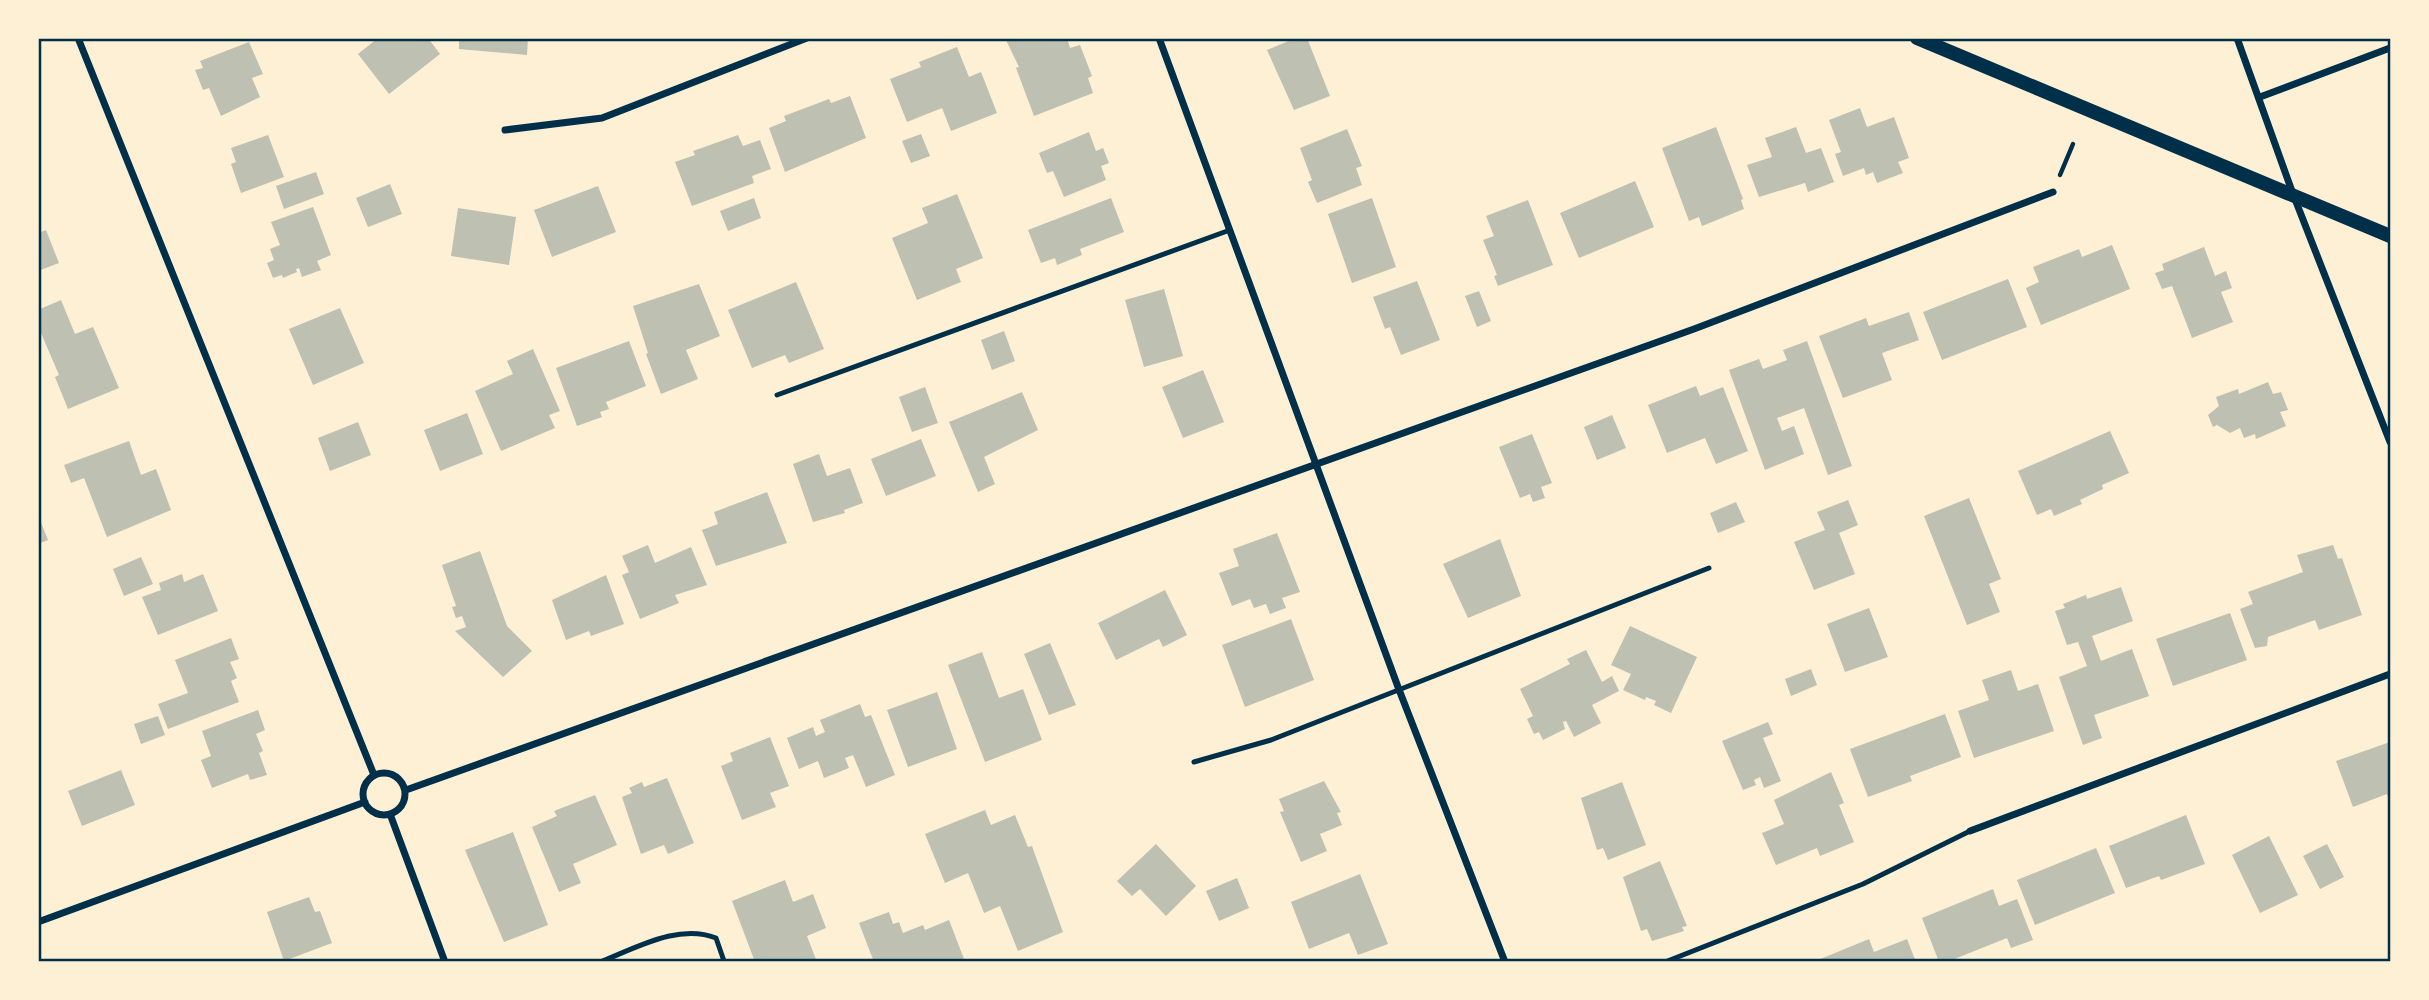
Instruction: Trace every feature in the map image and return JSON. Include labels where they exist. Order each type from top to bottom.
[{"type":"main road","points":[[1917,38],[2390,236]]},
{"type":"street","points":[[78,38],[374,775]]},
{"type":"street","points":[[505,130],[602,118],[807,38]]},
{"type":"street","points":[[1159,38],[1398,687],[1505,961]]},
{"type":"street","points":[[2237,38],[2293,194],[2390,442]]},
{"type":"street","points":[[2260,97],[2390,48]]},
{"type":"street","points":[[406,790],[1694,329],[2053,192]]},
{"type":"street","points":[[1970,831],[2390,674]]},
{"type":"street","points":[[394,774],[406,790],[404,803],[390,814],[378,815],[365,802],[365,785],[374,775],[394,774]]},
{"type":"street","points":[[38,922],[365,802]]},
{"type":"street","points":[[390,814],[445,961]]},
{"type":"lane","points":[[777,395],[1230,230]]},
{"type":"lane","points":[[1194,762],[1271,740],[1398,687],[1709,568]]},
{"type":"lane","points":[[1665,961],[1863,884],[1970,831]]},
{"type":"lane","points":[[600,961],[666,937],[698,930],[716,938],[724,961]]},
{"type":"path","points":[[2053,192],[2073,144]]},
{"type":"building","points":[[378,38],[428,38],[440,54],[389,94],[358,54]]},
{"type":"building","points":[[459,38],[528,38],[527,55],[459,49]]},
{"type":"building","points":[[1005,38],[1067,38],[1070,48],[1080,45],[1092,76],[1088,78],[1093,93],[1034,116],[1016,68],[1019,67]]},
{"type":"building","points":[[1296,38],[1307,38],[1330,96],[1294,110],[1267,50]]},
{"type":"building","points":[[249,42],[263,74],[252,78],[260,97],[221,116],[209,88],[203,90],[195,70],[203,68],[200,61]]},
{"type":"building","points":[[957,47],[969,77],[981,72],[997,113],[951,131],[942,108],[907,122],[890,79],[921,67],[919,62]]},
{"type":"building","points":[[850,96],[866,138],[785,172],[769,128],[786,121],[784,116],[829,99],[831,103]]},
{"type":"building","points":[[1860,108],[1867,127],[1894,117],[1909,158],[1898,162],[1903,173],[1877,183],[1873,172],[1866,175],[1864,168],[1843,176],[1835,154],[1841,152],[1829,120]]},
{"type":"building","points":[[1716,127],[1743,199],[1744,209],[1702,226],[1699,217],[1689,221],[1662,148]]},
{"type":"building","points":[[1796,127],[1806,153],[1821,148],[1834,182],[1808,192],[1805,183],[1759,197],[1747,165],[1772,157],[1765,138]]},
{"type":"building","points":[[1347,129],[1362,166],[1356,168],[1362,185],[1317,203],[1308,182],[1312,180],[1300,148]]},
{"type":"building","points":[[1089,132],[1096,151],[1103,148],[1109,163],[1101,166],[1106,180],[1064,197],[1053,171],[1047,173],[1039,153]]},
{"type":"building","points":[[921,134],[930,156],[911,163],[902,141]]},
{"type":"building","points":[[268,135],[284,177],[241,193],[231,164],[236,162],[231,148]]},
{"type":"building","points":[[738,135],[743,146],[760,140],[771,169],[752,176],[754,183],[692,206],[675,162],[695,155],[693,151]]},
{"type":"building","points":[[316,172],[324,194],[284,209],[276,186]]},
{"type":"building","points":[[1635,181],[1654,227],[1579,258],[1560,213]]},
{"type":"building","points":[[390,184],[402,214],[368,227],[356,198]]},
{"type":"building","points":[[598,186],[616,232],[552,257],[534,210]]},
{"type":"building","points":[[957,194],[983,258],[956,269],[961,282],[917,300],[892,238],[928,223],[922,208]]},
{"type":"building","points":[[754,198],[761,218],[728,231],[720,211]]},
{"type":"building","points":[[1111,198],[1124,232],[1080,249],[1082,255],[1057,265],[1055,258],[1041,263],[1028,230]]},
{"type":"building","points":[[1372,198],[1396,267],[1352,283],[1328,214]]},
{"type":"building","points":[[1528,200],[1553,265],[1498,286],[1494,276],[1497,275],[1483,240],[1494,236],[1486,216]]},
{"type":"building","points":[[313,207],[331,255],[317,261],[321,270],[302,277],[299,268],[296,269],[297,272],[283,278],[282,275],[273,278],[267,263],[274,260],[270,249],[280,245],[271,222]]},
{"type":"building","points":[[458,208],[516,217],[509,265],[451,256]]},
{"type":"building","points":[[46,230],[59,263],[38,271],[38,233]]},
{"type":"building","points":[[2112,245],[2130,289],[2041,325],[2026,288],[2039,282],[2033,267],[2079,249],[2082,257]]},
{"type":"building","points":[[2204,247],[2215,276],[2226,271],[2232,288],[2221,292],[2233,322],[2192,338],[2172,286],[2162,289],[2155,273],[2164,270],[2162,264]]},
{"type":"building","points":[[2008,279],[2027,327],[1942,360],[1923,312]]},
{"type":"building","points":[[1417,281],[1440,340],[1401,355],[1390,327],[1385,329],[1373,297]]},
{"type":"building","points":[[796,282],[824,349],[789,363],[785,355],[752,368],[728,310]]},
{"type":"building","points":[[699,284],[720,336],[686,350],[698,379],[661,394],[646,354],[648,353],[633,306]]},
{"type":"building","points":[[1164,289],[1183,356],[1144,367],[1125,300]]},
{"type":"building","points":[[1479,291],[1491,321],[1477,327],[1465,296]]},
{"type":"building","points":[[61,300],[75,334],[93,327],[119,388],[68,409],[55,377],[59,375],[38,326],[38,310]]},
{"type":"building","points":[[340,308],[364,363],[313,385],[289,329]]},
{"type":"building","points":[[1909,312],[1919,340],[1882,353],[1892,380],[1843,398],[1819,336],[1866,318],[1869,326]]},
{"type":"building","points":[[1004,331],[1015,361],[992,370],[981,340]]},
{"type":"building","points":[[629,341],[646,386],[606,402],[609,409],[600,412],[602,417],[577,426],[556,368]]},
{"type":"building","points":[[1807,341],[1852,466],[1828,475],[1804,408],[1777,418],[1782,431],[1794,426],[1804,454],[1765,470],[1729,370],[1759,359],[1763,369],[1787,360],[1783,350]]},
{"type":"building","points":[[533,349],[560,411],[549,415],[555,428],[501,451],[475,391],[513,374],[507,361]]},
{"type":"building","points":[[1203,370],[1224,422],[1183,438],[1162,387]]},
{"type":"building","points":[[2268,382],[2273,394],[2281,392],[2288,410],[2280,412],[2286,426],[2256,439],[2255,434],[2244,438],[2240,428],[2230,433],[2217,425],[2213,427],[2208,415],[2219,406],[2216,397],[2238,389],[2239,394]]},
{"type":"building","points":[[1696,386],[1700,396],[1723,387],[1748,451],[1716,464],[1705,438],[1667,453],[1648,405]]},
{"type":"building","points":[[925,387],[938,423],[912,432],[899,397]]},
{"type":"building","points":[[1022,392],[1038,430],[984,457],[995,484],[978,492],[949,422]]},
{"type":"building","points":[[467,413],[483,454],[440,471],[424,430]]},
{"type":"building","points":[[1612,415],[1626,448],[1597,460],[1584,427]]},
{"type":"building","points":[[358,422],[371,455],[330,471],[318,438]]},
{"type":"building","points":[[2110,431],[2129,473],[2102,485],[2103,489],[2080,500],[2082,504],[2054,516],[2051,509],[2037,515],[2018,471]]},
{"type":"building","points":[[1532,434],[1552,483],[1541,487],[1545,498],[1533,502],[1530,494],[1520,498],[1499,447]]},
{"type":"building","points":[[921,439],[936,476],[886,496],[871,459]]},
{"type":"building","points":[[129,441],[141,475],[156,469],[171,510],[107,537],[84,478],[71,483],[64,465]]},
{"type":"building","points":[[819,454],[827,476],[850,468],[863,503],[844,510],[845,513],[813,522],[793,464]]},
{"type":"building","points":[[767,492],[787,543],[716,566],[702,530],[718,524],[714,512]]},
{"type":"building","points":[[1969,498],[2001,579],[1989,584],[2000,612],[1967,625],[1924,516]]},
{"type":"building","points":[[1848,500],[1858,525],[1839,533],[1855,574],[1814,590],[1794,542],[1825,530],[1817,512]]},
{"type":"building","points":[[1736,502],[1745,522],[1718,533],[1710,513]]},
{"type":"building","points":[[38,515],[48,540],[38,544]]},
{"type":"building","points":[[1277,533],[1300,592],[1282,598],[1286,608],[1270,614],[1266,604],[1254,608],[1250,599],[1232,606],[1219,573],[1239,566],[1233,549]]},
{"type":"building","points":[[1500,539],[1521,596],[1468,618],[1443,564]]},
{"type":"building","points":[[648,545],[655,563],[691,547],[707,585],[675,595],[679,603],[640,619],[622,575],[629,572],[622,556]]},
{"type":"building","points":[[2333,545],[2338,559],[2342,558],[2362,615],[2319,630],[2315,620],[2268,637],[2267,646],[2255,648],[2240,609],[2253,604],[2248,592],[2303,572],[2297,555]]},
{"type":"building","points":[[480,551],[507,626],[532,651],[503,677],[455,631],[466,627],[462,616],[456,618],[452,607],[456,606],[442,565]]},
{"type":"building","points":[[141,557],[153,584],[124,596],[113,569]]},
{"type":"building","points":[[182,574],[184,582],[203,574],[218,611],[158,635],[142,597],[161,590],[159,583]]},
{"type":"building","points":[[606,575],[624,624],[591,636],[589,631],[566,640],[552,600]]},
{"type":"building","points":[[2121,587],[2133,621],[2092,636],[2101,661],[2132,649],[2149,696],[2094,715],[2102,738],[2083,745],[2059,677],[2087,666],[2078,642],[2067,645],[2055,611],[2065,608],[2063,604],[2086,595],[2087,599]]},
{"type":"building","points":[[1165,590],[1187,635],[1163,647],[1159,639],[1116,660],[1098,623]]},
{"type":"building","points":[[1869,608],[1888,657],[1845,672],[1827,624]]},
{"type":"building","points":[[2230,613],[2247,660],[2173,686],[2156,639]]},
{"type":"building","points":[[1291,619],[1314,680],[1245,707],[1222,645]]},
{"type":"building","points":[[1630,626],[1697,657],[1671,713],[1654,705],[1656,701],[1646,697],[1645,700],[1623,690],[1631,674],[1611,665]]},
{"type":"building","points":[[231,638],[239,659],[230,662],[237,678],[231,681],[239,702],[168,729],[158,704],[188,693],[175,660]]},
{"type":"building","points":[[1050,643],[1076,705],[1049,715],[1024,654]]},
{"type":"building","points":[[1586,650],[1602,682],[1612,676],[1619,691],[1592,705],[1601,723],[1574,737],[1566,721],[1563,722],[1565,729],[1543,740],[1539,732],[1534,734],[1527,719],[1533,716],[1520,689],[1570,664],[1567,659]]},
{"type":"building","points":[[982,652],[999,698],[1023,689],[1042,740],[985,762],[948,665]]},
{"type":"building","points":[[1811,669],[1817,685],[1791,696],[1785,679]]},
{"type":"building","points":[[2011,670],[2018,691],[2038,684],[2054,731],[1974,758],[1958,711],[1989,700],[1982,680]]},
{"type":"building","points":[[937,692],[957,749],[908,767],[887,710]]},
{"type":"building","points":[[860,704],[865,717],[871,715],[895,775],[866,787],[853,755],[845,758],[849,768],[824,778],[818,761],[799,769],[787,738],[813,727],[816,736],[825,732],[820,720]]},
{"type":"building","points":[[258,710],[265,730],[256,734],[263,751],[259,753],[267,775],[250,780],[248,774],[212,788],[201,760],[211,756],[202,731]]},
{"type":"building","points":[[1945,714],[1961,757],[1910,776],[1912,781],[1868,797],[1850,749]]},
{"type":"building","points":[[158,716],[165,735],[141,744],[134,724]]},
{"type":"building","points":[[1768,722],[1773,734],[1763,738],[1781,781],[1764,788],[1760,777],[1754,780],[1756,785],[1743,790],[1722,741]]},
{"type":"building","points":[[770,737],[789,786],[770,793],[776,807],[742,820],[721,766],[733,761],[730,753]]},
{"type":"building","points":[[2390,742],[2390,803],[2387,794],[2353,807],[2336,761]]},
{"type":"building","points":[[121,770],[135,805],[82,826],[68,791]]},
{"type":"building","points":[[1831,772],[1844,803],[1839,805],[1854,842],[1820,856],[1817,848],[1776,865],[1762,833],[1784,824],[1774,800]]},
{"type":"building","points":[[667,778],[694,843],[668,854],[664,845],[641,854],[622,797],[632,793],[629,788],[642,782],[644,787]]},
{"type":"building","points":[[1324,781],[1341,812],[1337,813],[1342,825],[1320,834],[1327,851],[1301,862],[1280,812],[1284,811],[1279,799]]},
{"type":"building","points":[[1622,782],[1646,845],[1608,860],[1603,848],[1597,850],[1581,798]]},
{"type":"building","points":[[595,795],[617,845],[573,864],[581,883],[559,892],[532,827],[557,816],[554,811]]},
{"type":"building","points":[[985,810],[991,825],[1015,815],[1028,847],[1032,846],[1063,932],[1018,951],[1000,906],[984,913],[968,873],[945,883],[925,834]]},
{"type":"building","points":[[2186,815],[2205,864],[2161,880],[2159,876],[2126,888],[2109,846]]},
{"type":"building","points":[[513,832],[548,925],[504,942],[465,850]]},
{"type":"building","points":[[2269,836],[2298,895],[2260,913],[2232,855]]},
{"type":"building","points":[[1156,844],[1196,886],[1166,916],[1140,889],[1132,896],[1117,881]]},
{"type":"building","points":[[2327,844],[2344,877],[2320,889],[2303,856]]},
{"type":"building","points":[[2096,848],[2115,893],[2035,925],[2017,880]]},
{"type":"building","points":[[1660,861],[1687,926],[1682,927],[1684,931],[1652,941],[1647,929],[1641,931],[1623,877]]},
{"type":"building","points":[[1360,874],[1388,944],[1358,955],[1349,933],[1309,949],[1291,902]]},
{"type":"building","points":[[1237,878],[1249,908],[1219,921],[1206,891]]},
{"type":"building","points":[[785,880],[793,902],[813,894],[826,928],[807,936],[817,962],[755,962],[732,901]]},
{"type":"building","points":[[1993,889],[1999,906],[2017,899],[2033,940],[2011,948],[2007,938],[1947,962],[1939,962],[1922,918]]},
{"type":"building","points":[[309,897],[315,912],[320,911],[332,943],[284,961],[267,912]]},
{"type":"building","points":[[889,912],[893,924],[899,922],[903,933],[923,925],[925,930],[949,920],[964,959],[874,962],[859,923]]},
{"type":"building","points":[[1869,939],[1874,952],[1907,939],[1916,962],[1813,962]]}]
